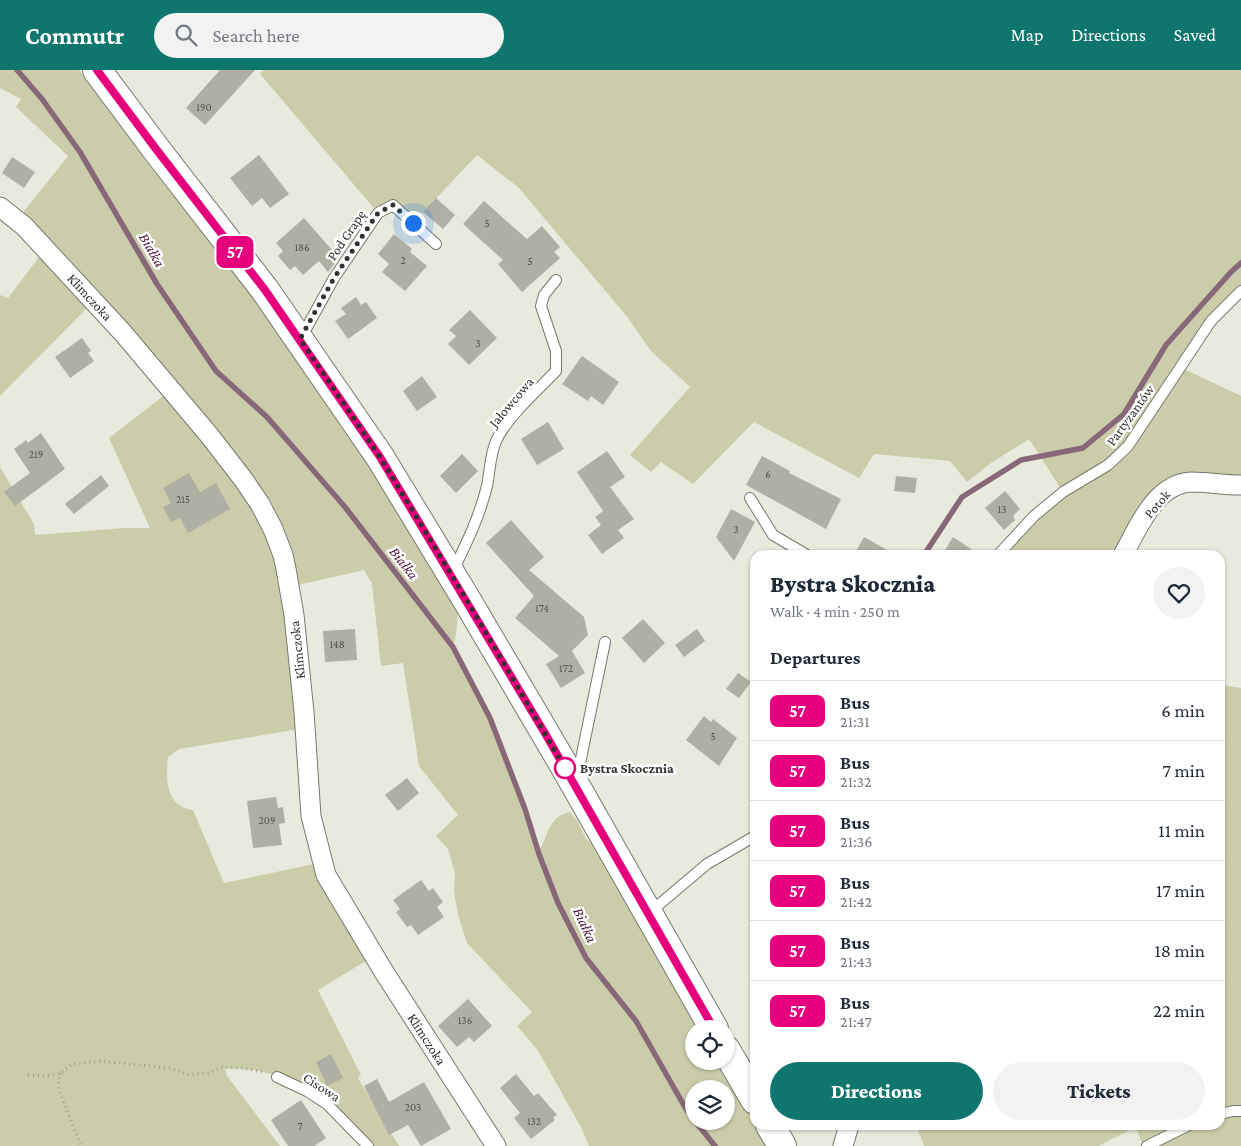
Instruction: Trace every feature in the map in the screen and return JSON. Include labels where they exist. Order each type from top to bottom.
[{"type":"street","points":[[97,70],[265,290],[380,457],[575,785],[709,1020]]},
{"type":"street","name":"Klimczoka","points":[[0,207],[24,226],[123,333],[244,479],[268,521],[283,555],[294,615],[304,712],[311,816],[326,875],[384,972],[496,1146]]},
{"type":"street","name":"Potok","points":[[1126,550],[1146,514],[1163,492],[1173,486],[1190,482],[1241,485]]},
{"type":"street","points":[[735,1066],[750,1091]]},
{"type":"street","points":[[773,1130],[782,1146]]},
{"type":"street","points":[[843,1146],[848,1130]]},
{"type":"lane","name":"Pod Grapę","points":[[300,339],[334,278],[378,213],[393,205],[436,244]]},
{"type":"lane","name":"Jałowcowa","points":[[451,574],[476,524],[487,485],[496,441],[511,420],[556,371],[556,351],[541,306],[544,294],[556,280]]},
{"type":"lane","name":"Partyzantów","points":[[1003,550],[1034,516],[1063,492],[1108,464],[1128,446],[1212,321],[1241,291]]},
{"type":"lane","points":[[750,498],[773,535],[798,550]]},
{"type":"lane","points":[[575,785],[605,642]]},
{"type":"lane","points":[[648,914],[707,864],[750,839]]},
{"type":"lane","name":"Cisowa","points":[[277,1077],[307,1091],[327,1104],[368,1146]]},
{"type":"lane","points":[[1225,1113],[1241,1111]]},
{"type":"lane","points":[[1147,1146],[1179,1130]]},
{"type":"path","points":[[28,1075],[48,1076],[61,1073],[72,1064],[99,1061],[171,1068],[188,1075],[208,1073],[223,1066],[243,1068],[277,1077]]},
{"type":"path","points":[[61,1073],[58,1081],[59,1090],[81,1146]]},
{"type":"green space","points":[[0,70],[79,70],[115,116],[147,162],[283,335],[456,597],[457,622],[453,647],[490,718],[525,809],[538,853],[553,823],[563,814],[570,812],[578,822],[586,839],[601,850],[708,1020],[685,1020],[685,1070],[733,1070],[750,1093],[750,1130],[773,1130],[782,1146],[589,1146],[582,1129],[537,1049],[517,1026],[532,1012],[467,943],[458,915],[454,891],[455,873],[448,849],[436,836],[458,815],[419,766],[403,663],[381,666],[372,584],[364,570],[289,587],[305,728],[179,749],[168,757],[167,774],[172,797],[184,808],[193,810],[224,883],[323,862],[374,956],[318,990],[361,1075],[358,1078],[399,1146],[368,1146],[320,1102],[304,1089],[286,1079],[255,1070],[225,1069],[227,1076],[280,1146],[0,1146],[0,467],[34,524],[35,535],[124,528],[150,528],[109,438],[171,390],[93,302],[0,396],[0,295],[8,298],[45,249],[17,220],[68,156],[16,107],[21,99],[0,88]]},
{"type":"green space","points":[[264,70],[1241,70],[1241,291],[1180,367],[1241,396],[1241,485],[1173,486],[1127,550],[1003,550],[1063,492],[1029,439],[991,463],[967,482],[950,461],[874,454],[859,478],[754,422],[693,484],[661,462],[651,472],[630,455],[690,387],[651,351],[628,318],[519,188],[477,155],[413,223],[393,205],[378,213],[260,74]]},
{"type":"green space","points":[[1225,686],[1241,688],[1241,1146],[1143,1146],[1137,1130],[1225,1130]]},
{"type":"green space","points":[[918,1130],[1130,1130],[1098,1146],[924,1146]]},
{"type":"building","points":[[220,70],[255,70],[205,125],[186,108]]},
{"type":"building","points":[[259,155],[289,194],[270,208],[262,198],[252,206],[230,178]]},
{"type":"building","points":[[12,157],[35,172],[24,188],[2,173]]},
{"type":"building","points":[[436,198],[455,215],[443,229],[423,212]]},
{"type":"building","points":[[484,201],[527,239],[542,226],[560,247],[554,252],[560,258],[522,292],[498,264],[503,260],[463,224]]},
{"type":"building","points":[[304,218],[339,258],[328,272],[319,261],[303,275],[295,266],[290,270],[278,256],[283,251],[276,243]]},
{"type":"building","points":[[394,234],[412,249],[410,252],[427,266],[405,291],[382,272],[389,264],[378,254]]},
{"type":"building","points":[[356,297],[361,305],[366,302],[377,318],[348,339],[335,321],[346,314],[341,308]]},
{"type":"building","points":[[470,310],[497,338],[469,365],[448,344],[456,336],[449,330]]},
{"type":"building","points":[[82,338],[91,351],[88,353],[94,361],[70,378],[55,357]]},
{"type":"building","points":[[582,356],[619,382],[603,405],[591,396],[588,401],[562,384]]},
{"type":"building","points":[[422,376],[437,397],[417,411],[403,391]]},
{"type":"building","points":[[548,422],[564,449],[537,465],[521,439]]},
{"type":"building","points":[[41,433],[65,469],[15,506],[4,492],[30,473],[14,449],[26,440],[28,443]]},
{"type":"building","points":[[607,451],[625,477],[610,487],[634,519],[618,530],[624,538],[602,554],[588,535],[601,525],[595,517],[603,511],[577,472]]},
{"type":"building","points":[[462,454],[478,471],[456,493],[440,476]]},
{"type":"building","points":[[762,456],[790,471],[789,473],[841,499],[826,529],[746,485]]},
{"type":"building","points":[[189,473],[200,492],[216,483],[230,509],[188,533],[180,518],[171,522],[163,507],[171,503],[163,488]]},
{"type":"building","points":[[101,475],[109,486],[74,514],[65,504]]},
{"type":"building","points":[[896,476],[917,478],[915,493],[894,491]]},
{"type":"building","points":[[1005,491],[1020,509],[1013,516],[1015,520],[1004,530],[985,508]]},
{"type":"building","points":[[731,509],[755,522],[734,561],[716,537]]},
{"type":"building","points":[[511,520],[544,557],[529,570],[584,617],[588,635],[572,651],[585,673],[561,688],[546,664],[559,656],[515,618],[534,596],[486,543]]},
{"type":"building","points":[[864,537],[887,550],[857,550]]},
{"type":"building","points":[[953,537],[972,550],[945,550]]},
{"type":"building","points":[[643,619],[665,643],[644,663],[622,638]]},
{"type":"building","points":[[355,629],[357,660],[325,662],[323,631]]},
{"type":"building","points":[[697,629],[705,641],[684,657],[675,645]]},
{"type":"building","points":[[738,673],[750,681],[739,698],[726,689]]},
{"type":"building","points":[[704,716],[711,722],[713,719],[737,738],[719,766],[686,740]]},
{"type":"building","points":[[407,778],[419,793],[398,811],[385,795]]},
{"type":"building","points":[[276,797],[278,808],[283,807],[285,823],[279,824],[282,845],[253,848],[247,801]]},
{"type":"building","points":[[421,880],[429,891],[433,888],[443,902],[437,907],[444,917],[418,935],[411,925],[407,927],[396,912],[400,909],[393,900]]},
{"type":"building","points":[[468,999],[492,1026],[474,1042],[469,1037],[457,1047],[438,1026]]},
{"type":"building","points":[[331,1054],[343,1078],[327,1086],[316,1062]]},
{"type":"building","points":[[516,1074],[534,1096],[538,1093],[557,1115],[553,1118],[555,1120],[531,1139],[514,1118],[520,1113],[500,1088]]},
{"type":"building","points":[[377,1079],[389,1102],[424,1082],[451,1129],[421,1146],[408,1125],[389,1135],[364,1086]]},
{"type":"building","points":[[301,1100],[326,1138],[314,1146],[288,1146],[271,1120]]},
{"type":"waterway","name":"Białka","points":[[17,70],[42,99],[80,152],[157,284],[216,371],[267,417],[345,507],[453,647],[490,718],[558,903],[586,958],[636,1021],[685,1107]]},
{"type":"waterway","points":[[927,550],[962,497],[1021,460],[1083,448],[1124,414],[1166,345],[1241,263]]},
{"type":"waterway","name":"Białka","points":[[702,1130],[715,1146]]},
{"type":"bus line","name":"57","points":[[97,70],[265,290],[380,457],[546,735],[709,1020]]},
{"type":"place","name":"Bystra Skocznia","points":[[565,768]]},
{"type":"route","points":[[413,223],[393,205],[378,213],[334,278],[300,339],[380,457],[565,768]]}]
